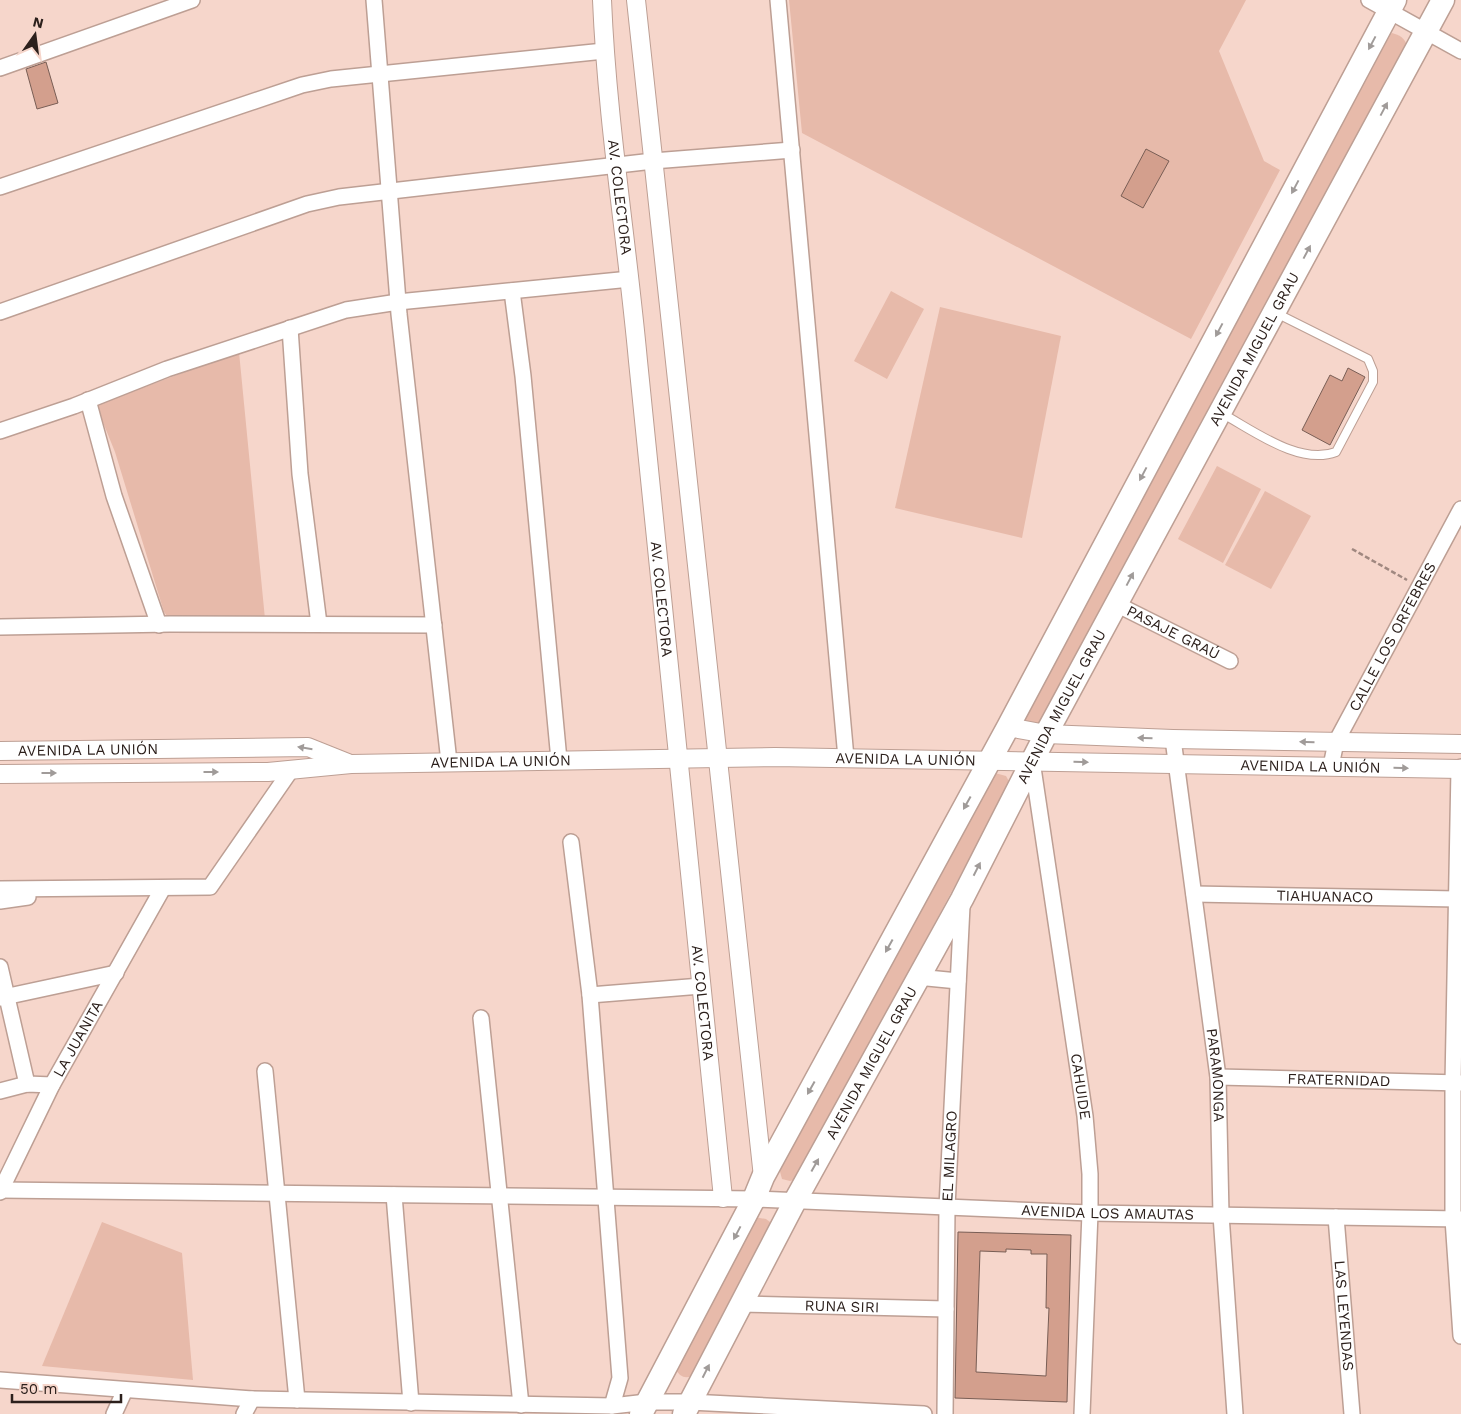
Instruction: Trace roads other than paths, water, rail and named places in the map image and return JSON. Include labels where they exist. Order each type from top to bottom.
[{"type":"main road","name":"AVENIDA MIGUEL GRAU","points":[[687,1408],[795,1200],[917,977],[962,899],[1046,734],[1443,0]]},
{"type":"main road","points":[[644,1408],[754,1199],[763,1177],[1008,727],[1392,5]]},
{"type":"street","points":[[0,68],[192,0]]},
{"type":"street","points":[[374,0],[398,302],[449,762]]},
{"type":"street","name":"AV. COLECTORA","points":[[602,0],[604,51],[630,279],[723,1198]]},
{"type":"street","points":[[636,0],[763,1177]]},
{"type":"street","points":[[778,0],[846,758]]},
{"type":"street","points":[[1369,0],[1392,5],[1426,32],[1461,51]]},
{"type":"street","points":[[0,187],[302,85],[331,79],[510,63],[604,51]]},
{"type":"street","points":[[0,312],[58,293],[135,262],[306,204],[388,190],[653,161],[792,150]]},
{"type":"street","points":[[0,431],[88,400],[167,369],[346,310],[398,302],[630,279]]},
{"type":"street","points":[[512,291],[524,386],[559,760]]},
{"type":"street","points":[[290,328],[300,474],[319,624]]},
{"type":"street","points":[[88,400],[114,496],[159,624]]},
{"type":"street","name":"CALLE LOS ORFEBRES","points":[[1331,766],[1336,742],[1461,510]]},
{"type":"street","name":"PASAJE GRAÚ","points":[[1116,604],[1230,662]]},
{"type":"street","points":[[0,627],[159,624],[434,625]]},
{"type":"street","name":"AVENIDA LA UNIÓN","points":[[1008,727],[1046,734],[1173,739],[1461,744]]},
{"type":"street","name":"PARAMONGA","points":[[1173,739],[1218,1077],[1221,1216],[1235,1414]]},
{"type":"street","name":"AVENIDA LA UNIÓN","points":[[0,751],[308,747],[351,764]]},
{"type":"street","name":"AVENIDA LA UNIÓN","points":[[0,774],[291,770],[351,764],[677,758],[990,760],[1460,769]]},
{"type":"street","name":"CAHUIDE","points":[[1032,761],[1085,1116],[1090,1174],[1082,1414]]},
{"type":"street","points":[[1460,769],[1457,899],[1457,1219],[1461,1336]]},
{"type":"street","points":[[0,889],[210,887],[291,770]]},
{"type":"street","points":[[571,842],[590,996],[607,1197],[620,1378],[612,1406]]},
{"type":"street","name":"LA JUANITA","points":[[0,1191],[52,1085],[163,888]]},
{"type":"street","points":[[0,901],[78,889]]},
{"type":"street","name":"TIAHUANACO","points":[[1194,894],[1457,899]]},
{"type":"street","name":"EL MILAGRO","points":[[945,1414],[947,1207],[962,899]]},
{"type":"street","points":[[0,967],[4,998],[27,1084]]},
{"type":"street","points":[[4,998],[116,973]]},
{"type":"street","points":[[917,977],[958,980]]},
{"type":"street","points":[[590,996],[701,986]]},
{"type":"street","points":[[481,1018],[500,1196],[511,1408]]},
{"type":"street","points":[[265,1070],[297,1400]]},
{"type":"street","name":"FRATERNIDAD","points":[[1218,1077],[1457,1083]]},
{"type":"street","points":[[0,1091],[27,1084],[52,1085]]},
{"type":"street","name":"AVENIDA LOS AMAUTAS","points":[[0,1191],[723,1198],[1090,1213],[1457,1219]]},
{"type":"street","points":[[394,1194],[411,1403]]},
{"type":"street","name":"LAS LEYENDAS","points":[[1336,1218],[1352,1414]]},
{"type":"street","name":"RUNA SIRI","points":[[740,1304],[946,1309]]},
{"type":"street","points":[[0,1380],[252,1399],[411,1403],[511,1408],[612,1406],[924,1414]]},
{"type":"street","points":[[114,1414],[125,1390]]},
{"type":"street","points":[[244,1414],[252,1399]]},
{"type":"lane","points":[[1220,413],[1289,450],[1304,455],[1325,456],[1336,452],[1373,382],[1368,359],[1274,312]]}]
